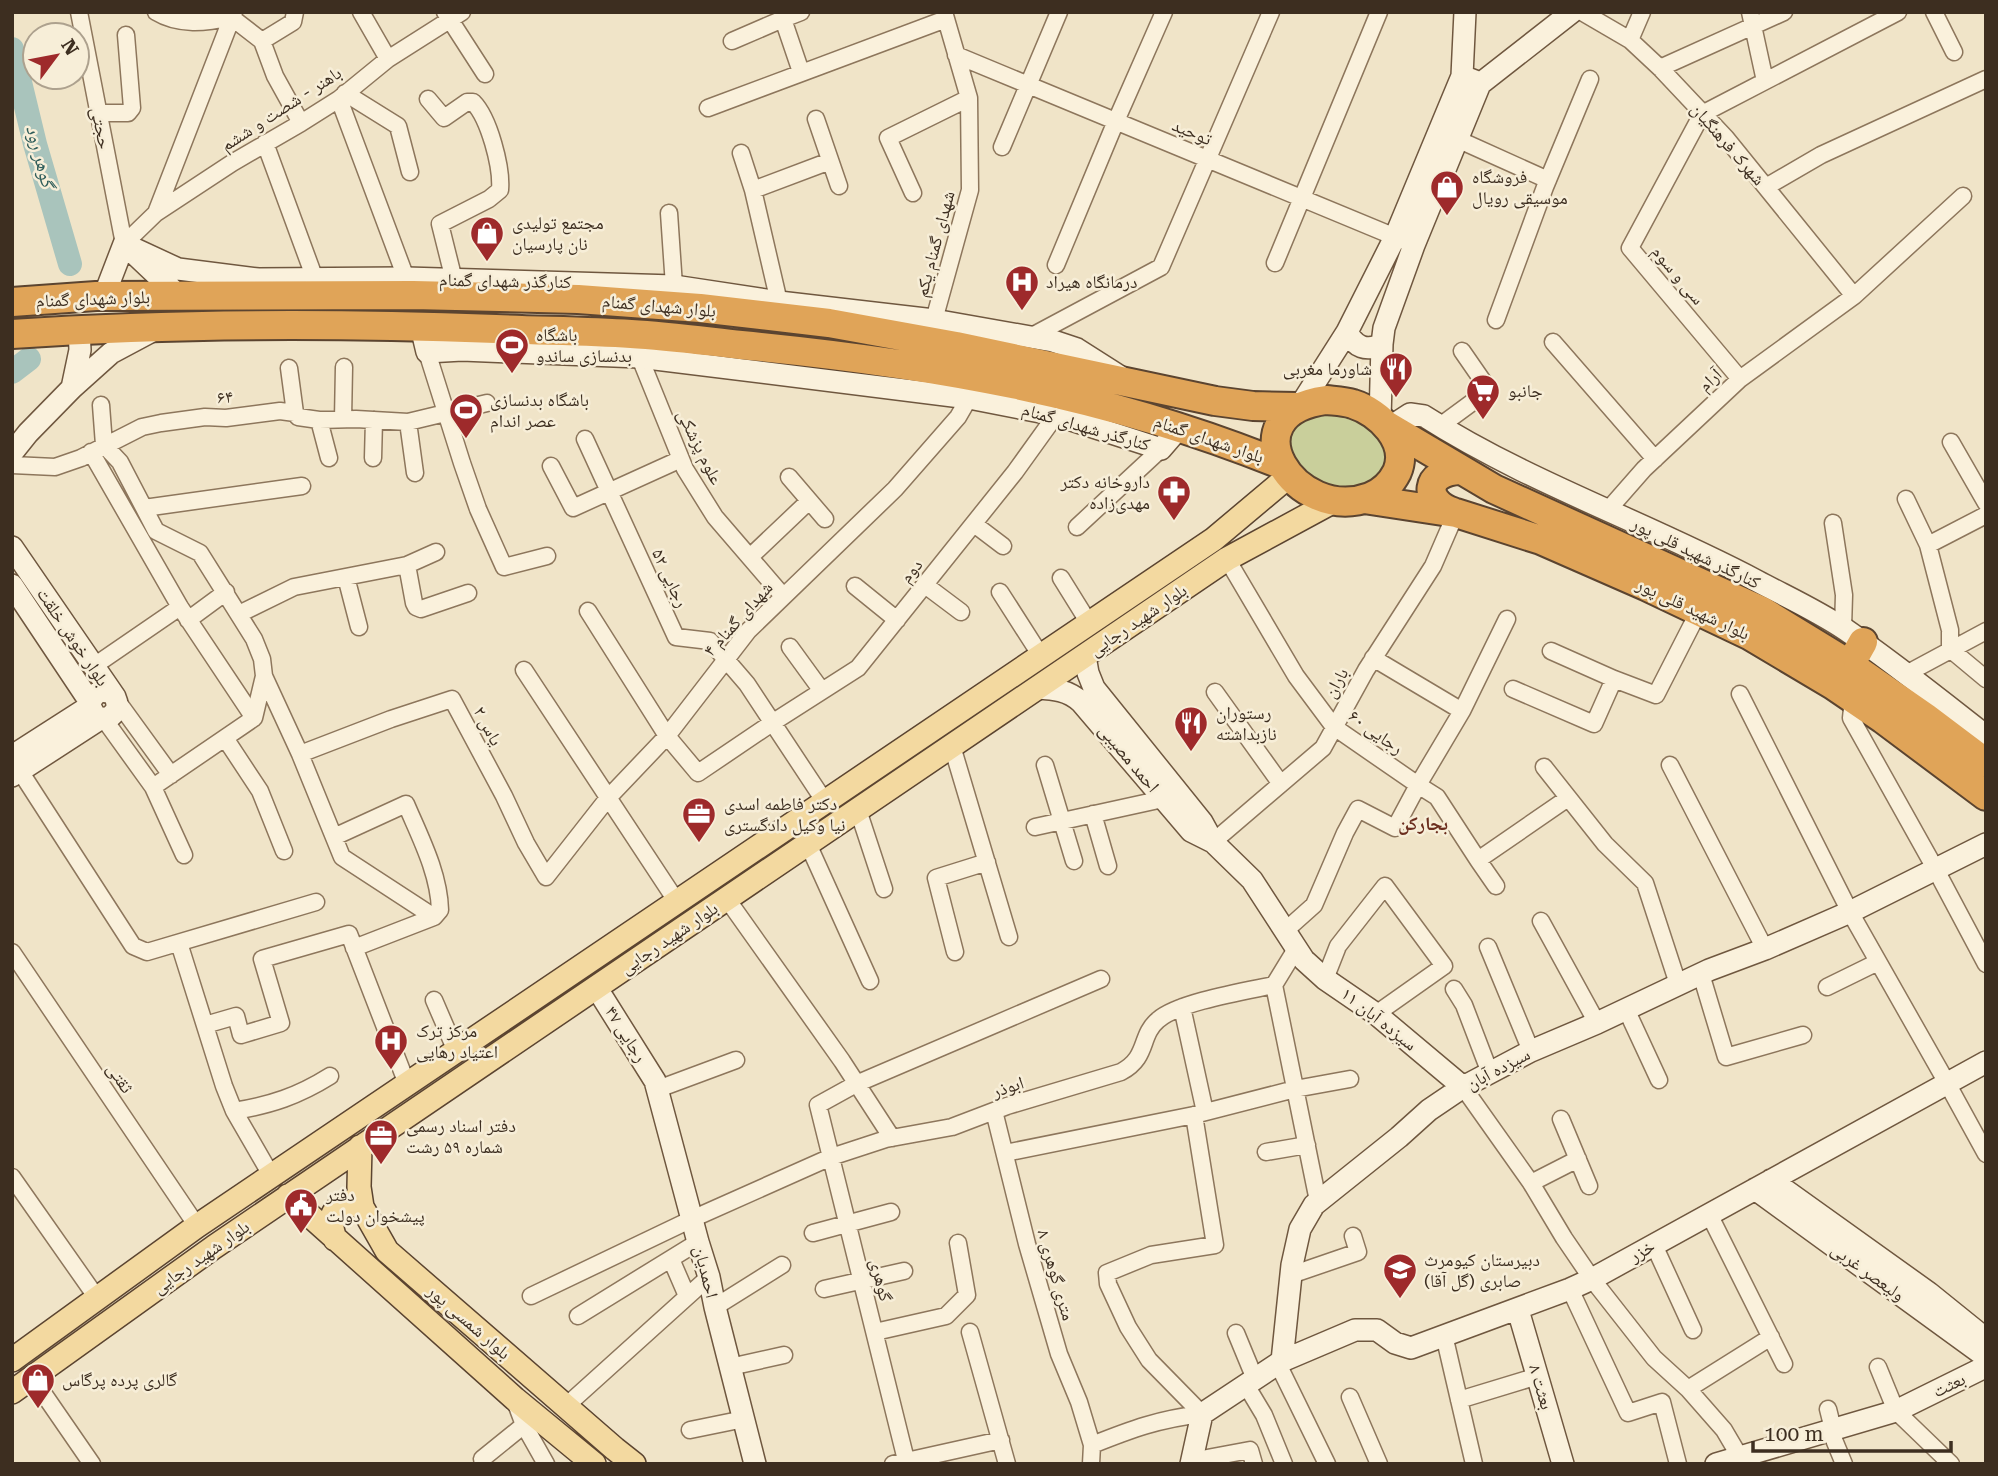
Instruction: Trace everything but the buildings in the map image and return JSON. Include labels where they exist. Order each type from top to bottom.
[{"type":"highway","name":"بلوار شهدای گمنام","points":[[12,302],[104,296],[223,296],[355,287],[700,308],[874,331],[1215,401],[1253,406],[1299,407]]},
{"type":"highway","name":"بلوار شهدای گمنام","points":[[12,334],[161,326],[853,357],[951,371],[1069,395],[1180,426],[1285,470]]},
{"type":"highway","points":[[1326,400],[1352,404],[1385,424],[1396,437],[1400,453],[1398,469],[1391,484],[1378,494],[1350,499],[1324,498],[1300,486],[1285,470],[1276,448],[1278,432],[1285,418],[1299,407],[1326,400]]},
{"type":"highway","points":[[1210,438],[1220,431],[1224,421],[1222,410],[1215,401]]},
{"type":"highway","name":"بلوار شهید قلی پور","points":[[1385,424],[1494,489],[1751,592],[1762,611],[1852,645],[1925,717],[1986,763]]},
{"type":"highway","points":[[1455,512],[1442,508],[1435,501],[1432,491],[1433,481],[1439,474],[1459,470]]},
{"type":"highway","name":"بلوار شهید قلی پور","points":[[1350,499],[1455,512],[1541,540],[1699,611],[1749,635],[1833,685],[1986,796]]},
{"type":"main road","name":"بلوار شهید رجایی","points":[[12,1360],[271,1175],[1214,540],[1245,513],[1285,470]]},
{"type":"main road","name":"بلوار شهید رجایی","points":[[12,1392],[288,1196],[1227,559],[1267,537],[1350,499]]},
{"type":"main road","points":[[1245,513],[1255,509],[1265,511],[1272,519],[1273,529],[1267,537]]},
{"type":"main road","name":"بلوار شمسی پور","points":[[360,1147],[359,1187],[362,1207],[387,1251],[634,1464]]},
{"type":"main road","name":"بلوار شمسی پور","points":[[288,1196],[514,1399],[594,1464]]},
{"type":"main road","points":[[335,1239],[331,1226],[332,1215],[339,1206],[347,1202],[362,1207]]},
{"type":"street","name":"حجتی","points":[[79,12],[124,244]]},
{"type":"street","points":[[156,12],[167,18],[187,22],[213,22],[232,15]]},
{"type":"street","points":[[262,41],[293,22],[295,12]]},
{"type":"street","points":[[361,12],[388,60]]},
{"type":"street","points":[[732,41],[801,12]]},
{"type":"street","points":[[1002,148],[1059,12]]},
{"type":"street","points":[[1056,265],[1164,12]]},
{"type":"street","points":[[1032,337],[1161,267],[1271,12]]},
{"type":"street","points":[[1275,263],[1379,12]]},
{"type":"street","points":[[1299,407],[1404,241],[1457,139],[1471,80],[1465,12]]},
{"type":"street","points":[[1385,424],[1381,344],[1404,241],[1471,80],[1572,12]]},
{"type":"street","name":"شهرک فرهنگیان","points":[[1582,12],[1630,40],[1660,68],[1726,138],[1854,296]]},
{"type":"street","points":[[1630,40],[1642,12]]},
{"type":"street","points":[[1660,68],[1751,19],[1784,12]]},
{"type":"street","points":[[1702,114],[1898,12]]},
{"type":"street","points":[[1934,12],[1954,52]]},
{"type":"street","points":[[232,15],[262,41],[275,76],[301,123]]},
{"type":"street","points":[[156,213],[232,15]]},
{"type":"street","points":[[452,15],[485,74]]},
{"type":"street","name":"باهنر - شصت و ششم","points":[[124,244],[156,213],[342,96],[452,15]]},
{"type":"street","points":[[708,108],[945,15]]},
{"type":"street","name":"شهدای گمنام یکم","points":[[934,320],[970,190],[969,98],[945,15]]},
{"type":"street","points":[[783,19],[801,72]]},
{"type":"street","points":[[1751,19],[1765,81]]},
{"type":"street","points":[[97,113],[128,113],[132,108],[126,35]]},
{"type":"street","name":"توحید","points":[[956,55],[1404,241]]},
{"type":"street","points":[[1496,320],[1548,180],[1590,79]]},
{"type":"street","points":[[1766,187],[1821,155],[1986,79]]},
{"type":"street","points":[[342,96],[398,127],[411,172]]},
{"type":"street","points":[[342,96],[406,278]]},
{"type":"street","points":[[913,193],[888,138],[969,98]]},
{"type":"street","points":[[428,99],[443,118],[467,102],[473,102],[488,129],[501,176],[500,190],[489,199],[440,224],[454,280]]},
{"type":"street","name":"سی و سوم","points":[[1702,114],[1630,248],[1740,379]]},
{"type":"street","points":[[816,119],[839,186]]},
{"type":"street","points":[[1457,139],[1548,180]]},
{"type":"street","points":[[265,143],[315,279]]},
{"type":"street","points":[[741,153],[779,302]]},
{"type":"street","points":[[752,190],[830,161]]},
{"type":"street","name":"آرام","points":[[1608,510],[1655,459],[1740,379],[1854,296],[1963,196]]},
{"type":"street","points":[[669,213],[674,286]]},
{"type":"street","points":[[104,296],[124,244],[179,296]]},
{"type":"street","name":"کنارگذر شهدای گمنام","points":[[124,244],[178,269],[258,279],[315,279],[355,287],[406,278],[674,286],[779,302],[934,320],[1053,341],[1077,349],[1129,383]]},
{"type":"street","points":[[223,296],[258,279]]},
{"type":"street","points":[[847,310],[874,331],[900,316]]},
{"type":"street","points":[[12,453],[72,388],[111,353],[161,326]]},
{"type":"street","points":[[72,388],[80,350],[79,329]]},
{"type":"street","points":[[1347,331],[1358,346],[1367,348],[1381,344]]},
{"type":"street","points":[[424,339],[478,509],[504,567],[547,556]]},
{"type":"street","points":[[1553,342],[1655,459]]},
{"type":"street","name":"کنارگذر شهدای گمنام","points":[[635,346],[969,398],[1056,415],[1161,449]]},
{"type":"street","name":"علوم پزشکی","points":[[635,346],[685,469],[715,517],[783,596]]},
{"type":"street","points":[[1440,426],[1489,390],[1462,351]]},
{"type":"street","points":[[853,357],[887,387]]},
{"type":"street","points":[[343,419],[344,367]]},
{"type":"street","points":[[289,368],[295,414]]},
{"type":"street","name":"شهدای گمنام ۴","points":[[546,877],[608,798],[667,736],[748,631],[895,489],[958,417],[969,398]]},
{"type":"street","name":"۶۴","points":[[12,466],[55,467],[142,427],[205,417],[226,418],[280,411],[319,420],[408,422],[487,403]]},
{"type":"street","points":[[101,405],[98,449],[141,540],[184,613],[254,718]]},
{"type":"street","name":"کنارگذر شهید قلی پور","points":[[1385,424],[1416,414],[1424,416],[1552,486],[1608,510],[1751,592]]},
{"type":"street","name":"دوم","points":[[667,736],[698,773],[858,668],[1015,472],[1056,415]]},
{"type":"street","points":[[319,420],[329,458]]},
{"type":"street","points":[[373,457],[374,420]]},
{"type":"street","points":[[408,422],[415,473]]},
{"type":"street","points":[[1077,527],[1161,449],[1180,426]]},
{"type":"street","name":"رجایی ۵۲","points":[[585,439],[676,637],[710,641],[747,684],[825,802]]},
{"type":"street","points":[[1951,442],[1986,503]]},
{"type":"street","points":[[98,449],[120,462],[156,531],[200,553],[226,592],[254,639],[262,659],[264,676],[300,754],[342,858],[434,917]]},
{"type":"street","points":[[551,466],[573,509],[681,459]]},
{"type":"street","points":[[789,477],[825,519]]},
{"type":"street","points":[[144,508],[302,486]]},
{"type":"street","points":[[1906,499],[1928,545],[1950,630],[1950,649],[1986,680]]},
{"type":"street","points":[[750,557],[809,501]]},
{"type":"street","name":"باران","points":[[1213,842],[1323,748],[1373,658],[1433,566],[1455,512]]},
{"type":"street","points":[[1928,545],[1986,515]]},
{"type":"street","points":[[1833,523],[1852,645],[1906,674],[1986,736]]},
{"type":"street","points":[[974,524],[1003,545]]},
{"type":"street","points":[[141,540],[156,531]]},
{"type":"street","name":"بلوار خوش خلقت","points":[[12,547],[114,697]]},
{"type":"street","points":[[239,614],[295,587],[407,565],[436,552]]},
{"type":"street","name":"رجایی ۶۰","points":[[1227,559],[1296,676],[1334,727],[1437,797],[1496,886]]},
{"type":"street","points":[[407,565],[416,607],[421,609],[468,593]]},
{"type":"street","points":[[346,577],[359,627]]},
{"type":"street","points":[[1061,579],[1090,623]]},
{"type":"street","name":"بلوار خوش خلقت","points":[[12,585],[96,711],[15,767]]},
{"type":"street","points":[[925,585],[961,612]]},
{"type":"street","points":[[855,586],[897,620]]},
{"type":"street","points":[[94,666],[184,613],[226,592]]},
{"type":"street","points":[[1000,592],[1041,656]]},
{"type":"street","points":[[588,611],[667,736]]},
{"type":"street","points":[[1551,650],[1656,695],[1699,611]]},
{"type":"street","points":[[1318,1201],[1274,985],[1291,940],[1314,905],[1358,809],[1395,828],[1462,711],[1507,619]]},
{"type":"street","points":[[1906,674],[1986,631]]},
{"type":"street","points":[[790,647],[822,691]]},
{"type":"street","name":"احمد مصیبی","points":[[1086,656],[1090,680],[1089,697],[1163,799],[1191,831],[1213,842]]},
{"type":"street","points":[[1373,658],[1462,711]]},
{"type":"street","points":[[524,670],[677,902]]},
{"type":"street","points":[[153,787],[254,718],[264,676]]},
{"type":"street","points":[[1513,690],[1594,724],[1614,679]]},
{"type":"street","name":"احمد مصیبی","points":[[1037,688],[1089,697],[1202,822],[1213,842],[1252,880],[1291,940]]},
{"type":"street","points":[[171,775],[114,697],[104,691],[93,696],[96,711],[153,787],[184,855]]},
{"type":"street","points":[[1215,692],[1281,784]]},
{"type":"street","points":[[1740,694],[1850,912],[1986,1154]]},
{"type":"street","name":"یاس ۲","points":[[300,754],[452,699],[546,877]]},
{"type":"street","points":[[1853,699],[1851,718],[1986,964]]},
{"type":"street","points":[[225,738],[260,791],[284,851]]},
{"type":"street","points":[[952,746],[1009,937]]},
{"type":"street","points":[[1045,765],[1074,861]]},
{"type":"street","points":[[1670,765],[1765,950]]},
{"type":"street","points":[[15,767],[133,946],[147,951],[316,902]]},
{"type":"street","points":[[1545,767],[1605,844],[1645,883],[1678,984]]},
{"type":"street","points":[[1478,860],[1568,798]]},
{"type":"street","points":[[1035,827],[1163,799]]},
{"type":"street","points":[[205,1026],[236,1016],[241,1035],[281,1023],[262,959],[352,941],[434,917],[440,910],[436,879],[407,804],[334,837]]},
{"type":"street","points":[[858,810],[884,889]]},
{"type":"street","points":[[1093,814],[1108,866]]},
{"type":"street","points":[[808,844],[870,981]]},
{"type":"street","name":"سیزده آبان","points":[[1280,1363],[1291,1275],[1300,1229],[1314,1205],[1429,1110],[1463,1087],[1531,1051],[1678,984],[1765,950],[1850,912],[1986,844]]},
{"type":"street","points":[[955,952],[936,878],[987,862]]},
{"type":"street","points":[[1325,979],[1338,946],[1385,886],[1444,966],[1376,1014]]},
{"type":"street","points":[[727,899],[892,1138]]},
{"type":"street","points":[[1541,921],[1597,1023]]},
{"type":"street","name":"سیزده آبان ۱۱","points":[[1291,940],[1304,960],[1325,979],[1376,1014],[1463,1087]]},
{"type":"street","points":[[352,941],[407,1084]]},
{"type":"street","points":[[179,943],[234,1111],[271,1175],[288,1196]]},
{"type":"street","points":[[1488,947],[1531,1051]]},
{"type":"street","name":"ثقتی","points":[[12,952],[197,1226]]},
{"type":"street","points":[[1827,987],[1878,962]]},
{"type":"street","points":[[1701,974],[1726,1057],[1803,1035]]},
{"type":"street","points":[[856,1084],[1101,979]]},
{"type":"street","name":"ابوذر","points":[[531,1296],[692,1219],[831,1157],[892,1138],[952,1127],[994,1111],[1121,1072],[1130,1068],[1140,1056],[1146,1038],[1157,1021],[1182,1007],[1274,985]]},
{"type":"street","name":"رجایی ۴۷","points":[[596,987],[657,1085]]},
{"type":"street","points":[[1454,989],[1464,1005],[1490,1073]]},
{"type":"street","points":[[434,1000],[456,1051]]},
{"type":"street","points":[[1182,1007],[1199,1113],[1215,1245],[1151,1255],[1107,1273],[1108,1284],[1128,1327],[1149,1360],[1202,1414]]},
{"type":"street","points":[[1626,1009],[1659,1080]]},
{"type":"street","points":[[657,1085],[736,1059]]},
{"type":"street","name":"خزر","points":[[1280,1363],[1355,1331],[1377,1330],[1395,1343],[1411,1348],[1570,1289],[1986,1062]]},
{"type":"street","points":[[234,1111],[284,1100],[330,1076]]},
{"type":"street","points":[[1005,1153],[1199,1113],[1295,1089],[1350,1080]]},
{"type":"street","name":"گوهری","points":[[856,1084],[818,1105],[875,1332],[902,1463]]},
{"type":"street","name":"احمدیان","points":[[657,1085],[709,1277],[755,1464]]},
{"type":"street","points":[[1463,1087],[1531,1183],[1592,1279],[1654,1358],[1688,1389],[1724,1430],[1742,1460]]},
{"type":"street","name":"۸ متری گوهری","points":[[994,1111],[1027,1244],[1059,1354],[1093,1445]]},
{"type":"street","points":[[1561,1119],[1589,1186]]},
{"type":"street","points":[[1266,1152],[1307,1145]]},
{"type":"street","points":[[1531,1183],[1578,1159]]},
{"type":"street","points":[[12,1177],[97,1298]]},
{"type":"street","name":"ولیعصر غربی","points":[[1763,1184],[1876,1266],[1929,1293],[1984,1356]]},
{"type":"street","points":[[813,1233],[891,1212]]},
{"type":"street","points":[[1709,1214],[1784,1364]]},
{"type":"street","points":[[1291,1275],[1358,1252],[1353,1236]]},
{"type":"street","points":[[578,1316],[698,1242]]},
{"type":"street","points":[[875,1332],[946,1316],[967,1295],[958,1243]]},
{"type":"street","points":[[1654,1245],[1693,1330]]},
{"type":"street","points":[[671,1259],[688,1296]]},
{"type":"street","points":[[715,1307],[782,1265]]},
{"type":"street","points":[[824,1289],[904,1270]]},
{"type":"street","points":[[566,1406],[709,1277]]},
{"type":"street","points":[[1570,1289],[1628,1413],[1662,1402],[1678,1464]]},
{"type":"street","name":"بعثت ۸","points":[[1518,1310],[1563,1464]]},
{"type":"street","points":[[970,1332],[1007,1464]]},
{"type":"street","points":[[1236,1333],[1251,1382],[1284,1464]]},
{"type":"street","points":[[1444,1335],[1474,1464]]},
{"type":"street","points":[[1688,1389],[1771,1337]]},
{"type":"street","points":[[730,1367],[784,1355]]},
{"type":"street","name":"بعثت","points":[[1716,1464],[1742,1460],[1830,1423],[1896,1411],[1984,1356]]},
{"type":"street","points":[[1091,1464],[1093,1445],[1136,1427],[1202,1414],[1280,1363],[1327,1464]]},
{"type":"street","points":[[1878,1367],[1896,1411],[1951,1464]]},
{"type":"street","points":[[1460,1400],[1538,1376]]},
{"type":"street","points":[[32,1377],[92,1464]]},
{"type":"street","points":[[1350,1397],[1379,1464]]},
{"type":"street","points":[[514,1399],[524,1425],[546,1464]]},
{"type":"street","points":[[1202,1414],[1191,1462],[1250,1450],[1254,1464]]},
{"type":"street","points":[[690,1430],[744,1419]]},
{"type":"street","points":[[1830,1423],[1844,1464]]},
{"type":"street","points":[[482,1459],[524,1425]]},
{"type":"street","points":[[902,1463],[1001,1440]]},
{"type":"green space","points":[[1346,409],[1388,438],[1390,471],[1358,494],[1313,487],[1284,456],[1293,420]]},
{"type":"waterway","name":"گوهر رود","points":[[12,49],[35,144],[70,264]]},
{"type":"waterway","name":"گوهر رود","points":[[12,372],[29,359]]},
{"type":"place","name":"فروشگاه موسیقی رویال","points":[[1447,217]]},
{"type":"place","name":"مجتمع تولیدی نان پارسیان","points":[[487,263]]},
{"type":"place","name":"درمانگاه هیراد","points":[[1022,312]]},
{"type":"place","name":"باشگاه بدنسازی ساندو","points":[[512,375]]},
{"type":"place","name":"شاورما مغربی","points":[[1396,399]]},
{"type":"place","name":"جانبو","points":[[1483,421]]},
{"type":"place","name":"باشگاه بدنسازی عصر اندام","points":[[466,440]]},
{"type":"place","name":"داروخانه دکتر مهدی‌زاده","points":[[1174,522]]},
{"type":"place","name":"رستوران نازبداشته","points":[[1191,753]]},
{"type":"place","name":"دکتر فاطمه اسدی نیا وکیل دادگستری","points":[[699,844]]},
{"type":"place","name":"مرکز ترک اعتیاد رهایی","points":[[391,1071]]},
{"type":"place","name":"دفتر اسناد رسمی شماره ۵۹ رشت","points":[[381,1166]]},
{"type":"place","name":"دفتر پیشخوان دولت","points":[[301,1235]]},
{"type":"place","name":"دبیرستان کیومرث صابری (گل آقا)","points":[[1400,1300]]},
{"type":"place","name":"گالری پرده پرگاس","points":[[38,1410]]},
{"type":"district","name":"بجارکن","points":[[1423,823]]}]
